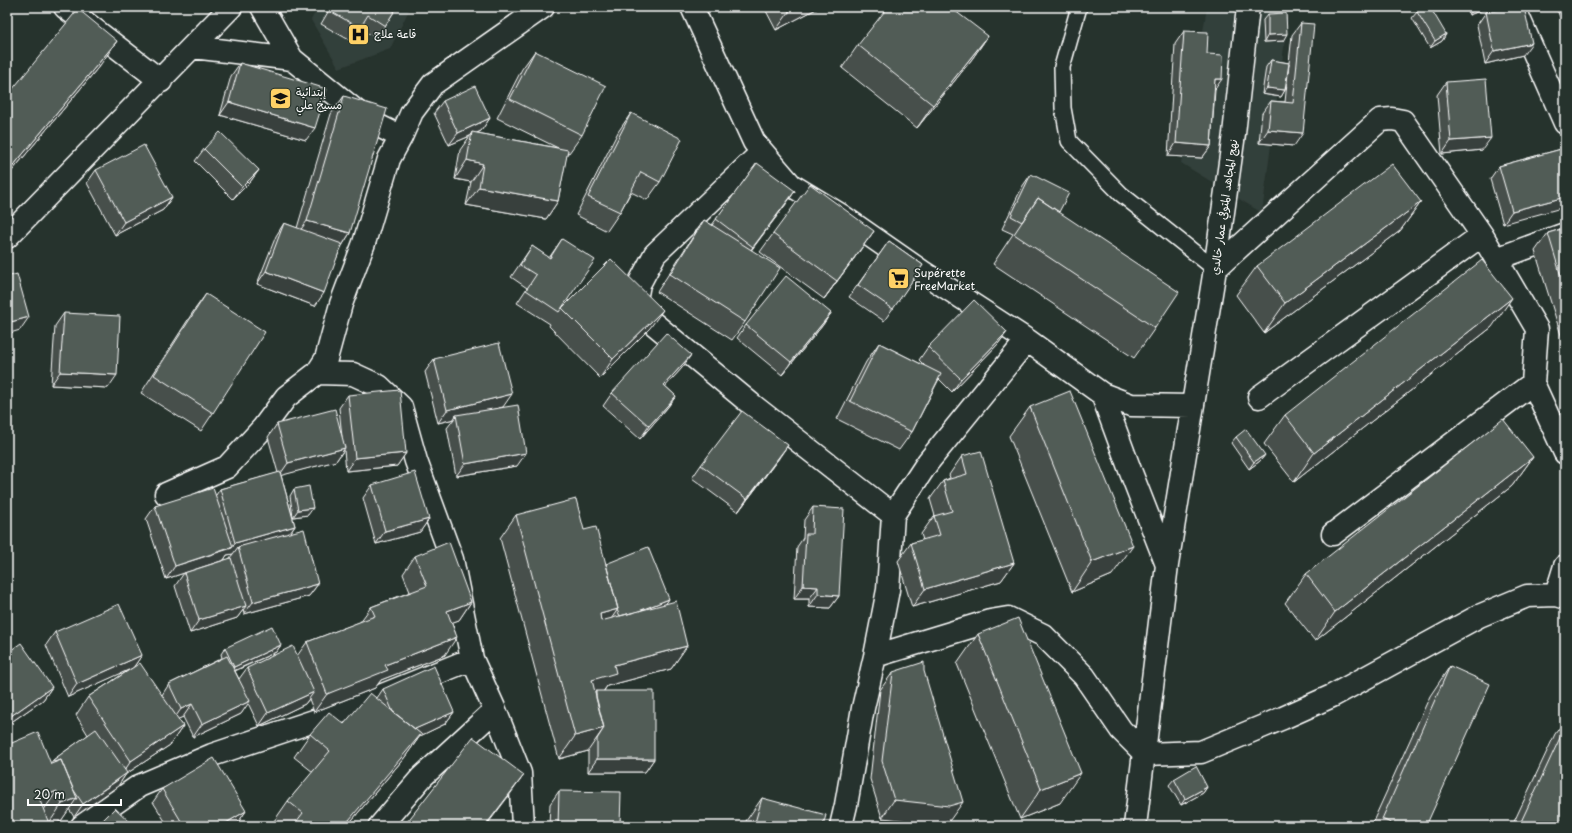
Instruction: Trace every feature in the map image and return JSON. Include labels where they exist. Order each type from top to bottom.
[{"type":"street","points":[[65,7],[161,81]]},
{"type":"street","points":[[7,237],[161,81],[231,7]]},
{"type":"street","points":[[262,7],[292,59],[367,120],[401,136]]},
{"type":"street","points":[[166,494],[227,468],[263,428],[286,397],[317,373],[326,359],[341,304],[364,243],[389,159],[412,112],[433,84],[543,7]]},
{"type":"street","points":[[692,7],[754,142],[791,185],[842,216],[924,273],[1027,340],[1102,394],[1131,406],[1192,406]]},
{"type":"street","name":"نهج المجاهد المتوفي عمار خالدي","points":[[1135,826],[1167,565],[1215,269],[1234,134],[1248,7]]},
{"type":"street","points":[[1514,7],[1565,123]]},
{"type":"street","points":[[193,47],[292,59]]},
{"type":"street","points":[[1215,269],[1380,120],[1392,119],[1403,121],[1482,235],[1537,329],[1533,383],[1565,454]]},
{"type":"street","points":[[762,152],[655,254],[639,284],[636,300],[642,314],[751,404],[893,514]]},
{"type":"street","points":[[1496,258],[1565,234]]},
{"type":"street","points":[[1259,396],[1482,235]]},
{"type":"street","points":[[841,826],[863,708],[888,590],[893,514],[928,462],[1027,340]]},
{"type":"street","points":[[317,373],[353,374],[379,386],[401,407],[416,461],[452,559],[472,659],[495,710],[520,773],[522,826]]},
{"type":"street","points":[[1334,534],[1533,383]]},
{"type":"street","points":[[1102,394],[1167,565]]},
{"type":"street","points":[[875,656],[990,621],[1008,618],[1044,634],[1084,676],[1121,730],[1145,754],[1201,752],[1284,718],[1332,696],[1479,616],[1527,596],[1561,597],[1565,566]]},
{"type":"street","points":[[82,826],[139,786],[204,758],[338,713],[472,659]]},
{"type":"street","points":[[380,826],[422,777],[495,710]]},
{"type":"lane","points":[[1079,7],[1062,67],[1063,108],[1069,141],[1121,194],[1215,269]]},
{"type":"shaded area","name":"قاعة علاج","points":[[318,7],[404,7],[409,10],[390,49],[339,68],[311,20]]},
{"type":"shaded area","points":[[1207,7],[1287,7],[1288,17],[1262,213],[1181,163]]},
{"type":"building","points":[[332,7],[397,7],[385,26],[368,15],[360,28],[330,11]]},
{"type":"building","points":[[787,7],[798,7],[789,12]]},
{"type":"building","points":[[888,7],[950,7],[988,36],[933,105],[858,45]]},
{"type":"building","points":[[1424,7],[1430,7],[1446,34],[1435,41],[1417,12]]},
{"type":"building","points":[[1512,7],[1524,7],[1532,43],[1494,51],[1486,12]]},
{"type":"building","points":[[78,9],[117,41],[13,166],[7,161],[7,96]]},
{"type":"building","points":[[1286,13],[1287,34],[1268,35],[1268,14]]},
{"type":"building","points":[[1301,23],[1314,24],[1303,133],[1268,130],[1271,101],[1293,103]]},
{"type":"building","points":[[1184,31],[1208,32],[1207,54],[1223,55],[1222,79],[1215,79],[1211,146],[1176,143]]},
{"type":"building","points":[[535,51],[606,86],[582,135],[510,99]]},
{"type":"building","points":[[1271,60],[1289,63],[1285,90],[1267,88]]},
{"type":"building","points":[[240,63],[327,89],[315,128],[229,102]]},
{"type":"building","points":[[1486,79],[1491,138],[1451,141],[1446,82]]},
{"type":"building","points":[[475,86],[490,118],[458,133],[443,101]]},
{"type":"building","points":[[344,96],[387,109],[350,233],[307,221]]},
{"type":"building","points":[[631,113],[682,139],[660,182],[641,172],[620,212],[588,197]]},
{"type":"building","points":[[220,132],[259,170],[242,187],[204,149]]},
{"type":"building","points":[[472,132],[568,150],[558,201],[479,187],[483,164],[467,160]]},
{"type":"building","points":[[144,145],[172,197],[124,222],[96,170]]},
{"type":"building","points":[[1565,148],[1565,197],[1512,211],[1499,166]]},
{"type":"building","points":[[757,163],[795,191],[753,247],[716,219]]},
{"type":"building","points":[[1392,164],[1421,202],[1285,303],[1257,266]]},
{"type":"building","points":[[1031,174],[1069,193],[1059,212],[1038,198],[1022,222],[1011,216]]},
{"type":"building","points":[[810,184],[874,231],[837,281],[773,234]]},
{"type":"building","points":[[1038,198],[1179,292],[1155,328],[1014,234]]},
{"type":"building","points":[[704,220],[780,268],[745,322],[670,274]]},
{"type":"building","points":[[284,223],[342,244],[324,293],[266,271]]},
{"type":"building","points":[[1565,228],[1565,290],[1548,233]]},
{"type":"building","points":[[562,239],[595,260],[559,312],[526,290],[536,275],[520,265],[532,246],[550,258]]},
{"type":"building","points":[[889,241],[923,265],[893,309],[858,285]]},
{"type":"building","points":[[611,259],[663,310],[613,359],[562,308]]},
{"type":"building","points":[[1482,260],[1512,298],[1314,453],[1285,415]]},
{"type":"building","points":[[17,274],[29,317],[7,323],[7,277]]},
{"type":"building","points":[[786,276],[831,313],[791,362],[746,325]]},
{"type":"building","points":[[206,294],[265,332],[213,413],[154,375]]},
{"type":"building","points":[[974,300],[1007,332],[961,379],[928,347]]},
{"type":"building","points":[[64,313],[120,316],[117,375],[60,372]]},
{"type":"building","points":[[666,333],[691,355],[664,385],[676,396],[649,426],[612,393]]},
{"type":"building","points":[[499,343],[512,394],[447,410],[434,359]]},
{"type":"building","points":[[879,343],[941,374],[912,432],[850,401]]},
{"type":"building","points":[[400,390],[406,453],[355,458],[348,395]]},
{"type":"building","points":[[1070,391],[1133,546],[1092,562],[1030,407]]},
{"type":"building","points":[[518,405],[526,453],[465,464],[456,415]]},
{"type":"building","points":[[335,409],[345,448],[288,463],[277,424]]},
{"type":"building","points":[[742,411],[788,445],[747,499],[701,465]]},
{"type":"building","points":[[1503,419],[1533,457],[1335,612],[1306,574]]},
{"type":"building","points":[[1246,429],[1265,455],[1254,462],[1236,437]]},
{"type":"building","points":[[981,451],[1014,563],[925,589],[911,543],[940,535],[934,516],[952,511],[943,481],[967,474],[962,456]]},
{"type":"building","points":[[280,472],[295,526],[235,543],[220,489]]},
{"type":"building","points":[[415,472],[429,519],[385,531],[372,485]]},
{"type":"building","points":[[309,486],[313,508],[298,510],[294,489]]},
{"type":"building","points":[[213,488],[233,547],[175,566],[155,506]]},
{"type":"building","points":[[576,499],[584,530],[596,527],[618,609],[600,614],[601,621],[676,601],[687,646],[614,665],[616,673],[592,680],[604,728],[575,736],[516,515]]},
{"type":"building","points":[[813,507],[844,509],[839,596],[818,594],[818,587],[803,586],[806,534],[812,534]]},
{"type":"building","points":[[304,529],[318,584],[253,602],[238,547]]},
{"type":"building","points":[[449,542],[471,602],[447,611],[457,637],[385,665],[388,670],[327,694],[307,642],[375,616],[371,607],[427,586],[415,556]]},
{"type":"building","points":[[648,547],[669,599],[639,611],[620,616],[617,610],[618,609],[606,564]]},
{"type":"building","points":[[231,558],[246,606],[199,620],[184,573]]},
{"type":"building","points":[[119,604],[142,655],[77,684],[55,632]]},
{"type":"building","points":[[1018,618],[1081,773],[1041,789],[978,634]]},
{"type":"building","points":[[272,626],[281,645],[234,667],[225,648]]},
{"type":"building","points":[[21,643],[52,687],[11,716],[7,710],[7,653]]},
{"type":"building","points":[[293,646],[314,692],[268,713],[247,668]]},
{"type":"building","points":[[227,656],[250,701],[202,724],[192,704],[181,709],[169,684]]},
{"type":"building","points":[[924,662],[924,671],[963,802],[949,806],[894,800],[882,761],[893,672]]},
{"type":"building","points":[[140,663],[183,726],[131,761],[88,697]]},
{"type":"building","points":[[434,666],[454,712],[415,729],[393,712],[383,689]]},
{"type":"building","points":[[1450,666],[1490,684],[1426,826],[1397,826],[1382,819]]},
{"type":"building","points":[[596,691],[654,691],[654,759],[597,759],[597,739],[604,728],[596,698]]},
{"type":"building","points":[[370,693],[421,734],[344,826],[293,826],[303,813],[288,801],[330,751],[310,734],[329,712],[344,724]]},
{"type":"building","points":[[1565,727],[1565,826],[1519,826]]},
{"type":"building","points":[[96,729],[127,773],[83,804],[73,789],[61,760],[54,762],[53,760]]},
{"type":"building","points":[[38,732],[51,764],[61,760],[77,798],[62,804],[57,791],[39,798],[50,826],[7,826],[7,745]]},
{"type":"building","points":[[473,737],[524,775],[485,826],[404,826]]},
{"type":"building","points":[[214,758],[246,811],[221,826],[184,826],[162,789]]},
{"type":"building","points":[[1196,766],[1207,787],[1185,799],[1174,779]]},
{"type":"building","points":[[559,791],[621,792],[620,826],[558,826]]},
{"type":"building","points":[[762,798],[826,815],[823,826],[754,826]]},
{"type":"building","points":[[115,808],[134,826],[97,826]]},
{"type":"place","name":"قاعة علاج","points":[[358,34]]},
{"type":"place","name":"إبتدائية مسيخ علي","points":[[280,98]]},
{"type":"place","name":"Supérette FreeMarket","points":[[898,279]]}]
